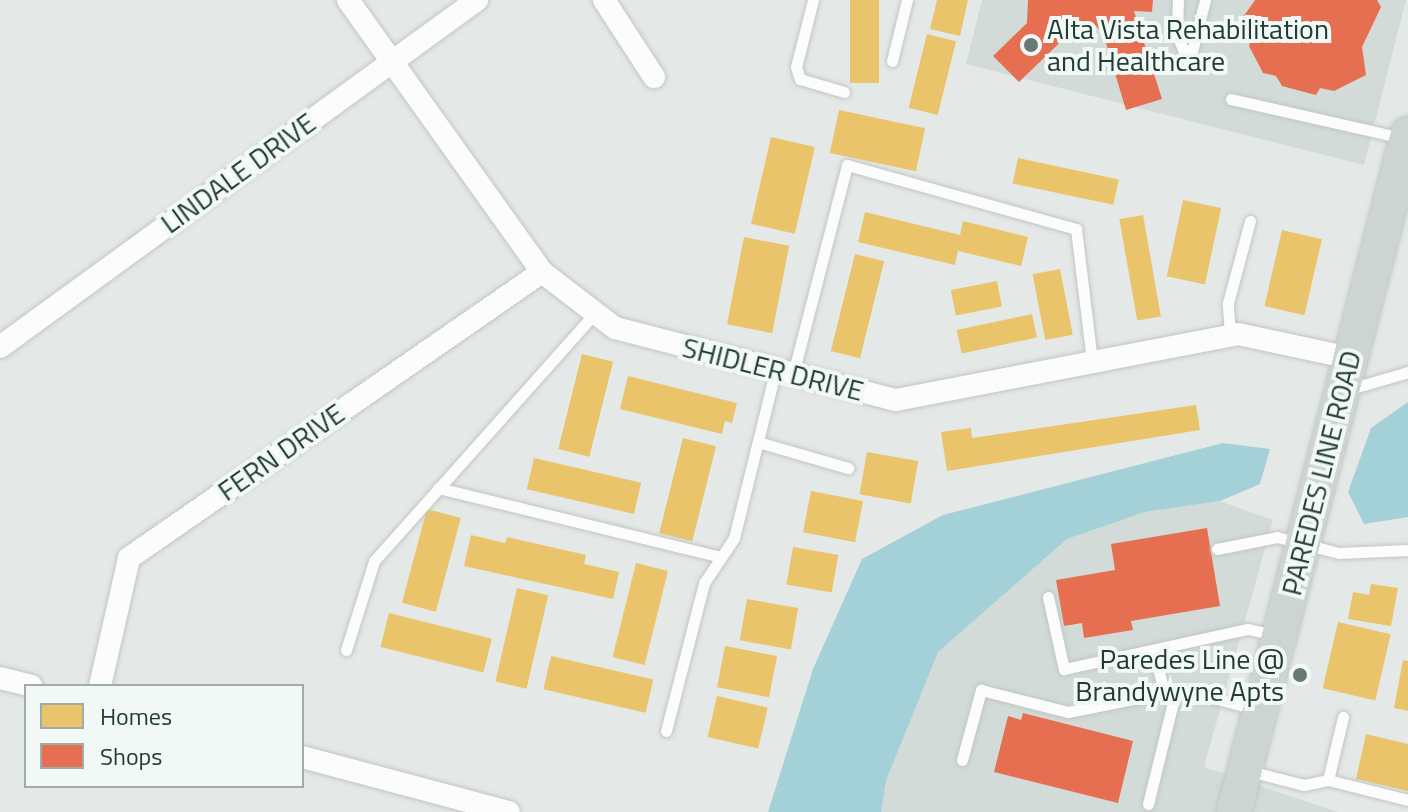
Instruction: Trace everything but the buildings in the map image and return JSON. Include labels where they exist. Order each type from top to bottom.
[{"type":"main road","name":"PAREDES LINE ROAD","points":[[1234,812],[1341,391],[1406,155]]},
{"type":"street","name":"SHIDLER DRIVE","points":[[348,0],[542,272],[615,328],[784,374],[896,400],[1230,335],[1350,358]]},
{"type":"street","name":"LINDALE DRIVE","points":[[0,347],[477,0]]},
{"type":"street","points":[[604,0],[654,77]]},
{"type":"street","name":"FERN DRIVE","points":[[100,684],[129,558],[542,272]]},
{"type":"street","points":[[0,678],[24,684]]},
{"type":"street","points":[[304,758],[509,812]]},
{"type":"lane","points":[[813,0],[796,67],[800,79],[844,92]]},
{"type":"lane","points":[[892,61],[907,0]]},
{"type":"lane","points":[[1178,0],[1177,35],[1189,63],[1205,0]]},
{"type":"lane","points":[[1231,99],[1406,155]]},
{"type":"lane","points":[[666,731],[704,583],[734,538],[758,442],[784,374],[847,165],[1076,229],[1092,362]]},
{"type":"lane","points":[[1230,335],[1228,303],[1250,221]]},
{"type":"lane","points":[[346,650],[374,561],[595,313]]},
{"type":"lane","points":[[1341,391],[1408,372]]},
{"type":"lane","points":[[758,442],[848,468]]},
{"type":"lane","points":[[438,488],[721,557]]},
{"type":"lane","points":[[1217,549],[1277,537],[1339,553],[1408,550]]},
{"type":"lane","points":[[1048,597],[1064,669],[1248,629],[1279,637]]},
{"type":"lane","points":[[1148,804],[1170,694],[1154,650]]},
{"type":"lane","points":[[962,760],[981,690],[1068,712],[1170,694],[1260,710]]},
{"type":"lane","points":[[1328,780],[1343,717]]},
{"type":"lane","points":[[1245,770],[1304,785],[1328,780],[1408,800]]},
{"type":"shaded area","points":[[982,0],[1406,0],[1364,165],[966,64]]},
{"type":"shaded area","points":[[1220,501],[1273,520],[1204,767],[1338,812],[881,812],[886,781],[938,652],[1067,539],[1145,512]]},
{"type":"water","points":[[1408,402],[1408,517],[1364,524],[1348,492],[1371,428]]},
{"type":"water","points":[[1223,443],[1270,449],[1260,484],[1220,501],[1145,512],[1067,539],[938,652],[886,781],[881,812],[768,812],[813,669],[862,559],[943,515]]},
{"type":"place","name":"Alta Vista Rehabilitation and Healthcare","points":[[1031,45]]},
{"type":"place","name":"Paredes Line @ Brandywyne Apts","points":[[1300,675]]}]
